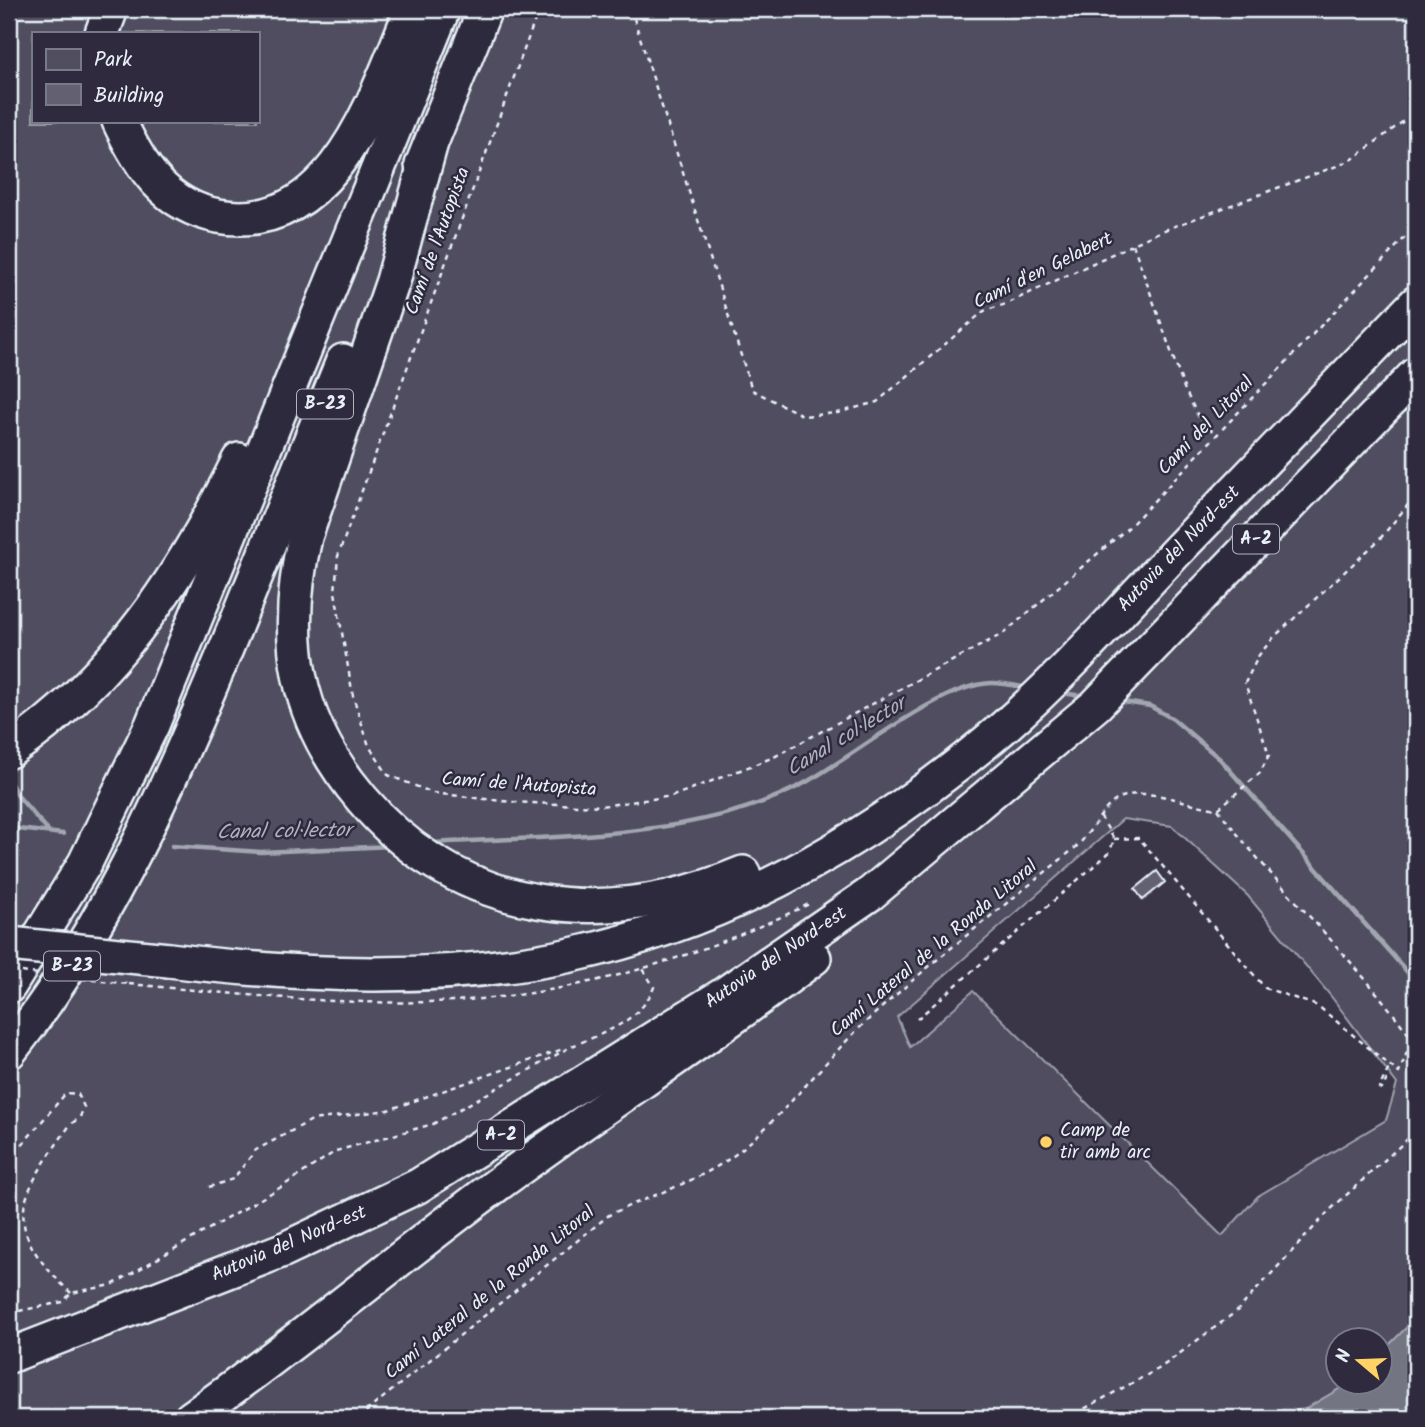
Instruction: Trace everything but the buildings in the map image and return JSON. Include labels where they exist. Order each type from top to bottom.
[{"type":"highway","points":[[102,32],[111,9]]},
{"type":"highway","points":[[119,122],[135,155],[150,177],[177,201],[209,214],[232,218],[273,212],[301,199],[316,187],[347,150],[370,107],[412,9]]},
{"type":"highway","points":[[12,749],[97,679],[113,660],[168,587],[218,503],[246,444],[425,9]]},
{"type":"highway","name":"B-23","points":[[9,986],[85,863],[122,789],[183,653],[443,9]]},
{"type":"highway","name":"B-23","points":[[9,1052],[66,976],[125,873],[163,799],[485,9]]},
{"type":"highway","points":[[429,146],[393,281],[305,537],[294,596],[294,644],[307,713],[341,773],[377,818],[417,853],[449,872],[484,888],[526,900],[583,906],[641,904],[671,898],[725,880],[917,796]]},
{"type":"highway","name":"Autovia del Nord-est","points":[[9,944],[236,968],[402,973],[485,968],[569,955],[622,942],[759,891],[843,845],[917,796],[1006,725],[1082,650],[1416,303]]},
{"type":"highway","name":"Autovia del Nord-est","points":[[9,1356],[283,1250],[418,1186],[723,995],[870,894],[995,792],[1024,776],[1416,374]]},
{"type":"highway","points":[[191,1418],[253,1375],[505,1179],[643,1078],[751,1007],[885,904],[1024,776]]},
{"type":"path","name":"Camí de l'Autopista","points":[[540,9],[338,556],[335,592],[353,696],[369,746],[387,775],[433,793],[511,802],[601,806],[673,796],[774,757],[1004,633]]},
{"type":"path","name":"Camí d'en Gelabert","points":[[631,9],[752,390],[769,401],[804,416],[837,413],[877,402],[984,311],[1006,304],[1133,244],[1350,161],[1416,112]]},
{"type":"path","name":"Camí del Litoral","points":[[1004,633],[1129,527],[1416,226]]},
{"type":"path","points":[[1133,244],[1184,387],[1200,420],[1217,435]]},
{"type":"path","points":[[1416,495],[1379,540],[1259,655],[1245,683],[1269,755],[1260,773],[1219,809],[1248,848],[1416,1045]]},
{"type":"path","name":"Camí Lateral de la Ronda Litoral","points":[[358,1418],[609,1214],[649,1195],[692,1181],[748,1144],[868,1020],[1076,847],[1091,833],[1100,816],[1114,801],[1134,794],[1219,809]]},
{"type":"path","points":[[917,1020],[1110,852],[1114,839],[1100,816]]},
{"type":"path","points":[[1114,839],[1139,838],[1265,988],[1318,1006],[1399,1073],[1412,1039]]},
{"type":"path","points":[[9,970],[129,984]]},
{"type":"path","points":[[209,1187],[233,1179],[256,1150],[312,1120],[388,1110],[614,1030],[648,1003],[654,987],[643,970]]},
{"type":"path","points":[[1408,1033],[1416,1026]]},
{"type":"path","points":[[9,1313],[62,1302],[71,1293],[112,1285],[283,1186],[336,1151],[433,1124],[572,1046]]},
{"type":"path","points":[[1387,1079],[1382,1089],[1379,1088],[1390,1066]]},
{"type":"path","points":[[9,1160],[66,1093],[78,1094],[84,1107],[80,1116],[70,1125],[23,1191]]},
{"type":"path","points":[[1067,1418],[1160,1368],[1237,1311],[1329,1211],[1413,1134],[1416,1127]]},
{"type":"path","points":[[37,1269],[71,1293]]},
{"type":"green space","points":[[9,9],[1416,9],[1416,1299],[1409,1325],[1394,1340],[1394,1326],[1324,1326],[1324,1396],[1327,1396],[1290,1418],[9,1418]],"holes":[[[1123,819],[1172,826],[1248,896],[1330,995],[1397,1084],[1386,1120],[1258,1196],[1222,1236],[973,991],[910,1047],[897,1017]]]},
{"type":"water","points":[[1416,1299],[1416,1418],[1290,1418],[1327,1396],[1394,1396],[1394,1340],[1409,1325]]},
{"type":"waterway","name":"Canal col·lector","points":[[432,843],[621,832],[715,817],[759,803],[801,785],[921,709],[947,696],[992,683],[1028,688]]},
{"type":"waterway","name":"Canal col·lector","points":[[1061,693],[1084,696]]},
{"type":"waterway","name":"Canal col·lector","points":[[1117,701],[1150,706],[1173,719],[1220,759],[1416,982]]},
{"type":"waterway","points":[[9,780],[18,796],[50,833]]},
{"type":"waterway","name":"Canal col·lector","points":[[9,828],[63,834]]},
{"type":"waterway","name":"Canal col·lector","points":[[172,846],[261,852],[392,846]]},
{"type":"place","name":"Camp de tir amb arc","points":[[1046,1142]]}]
